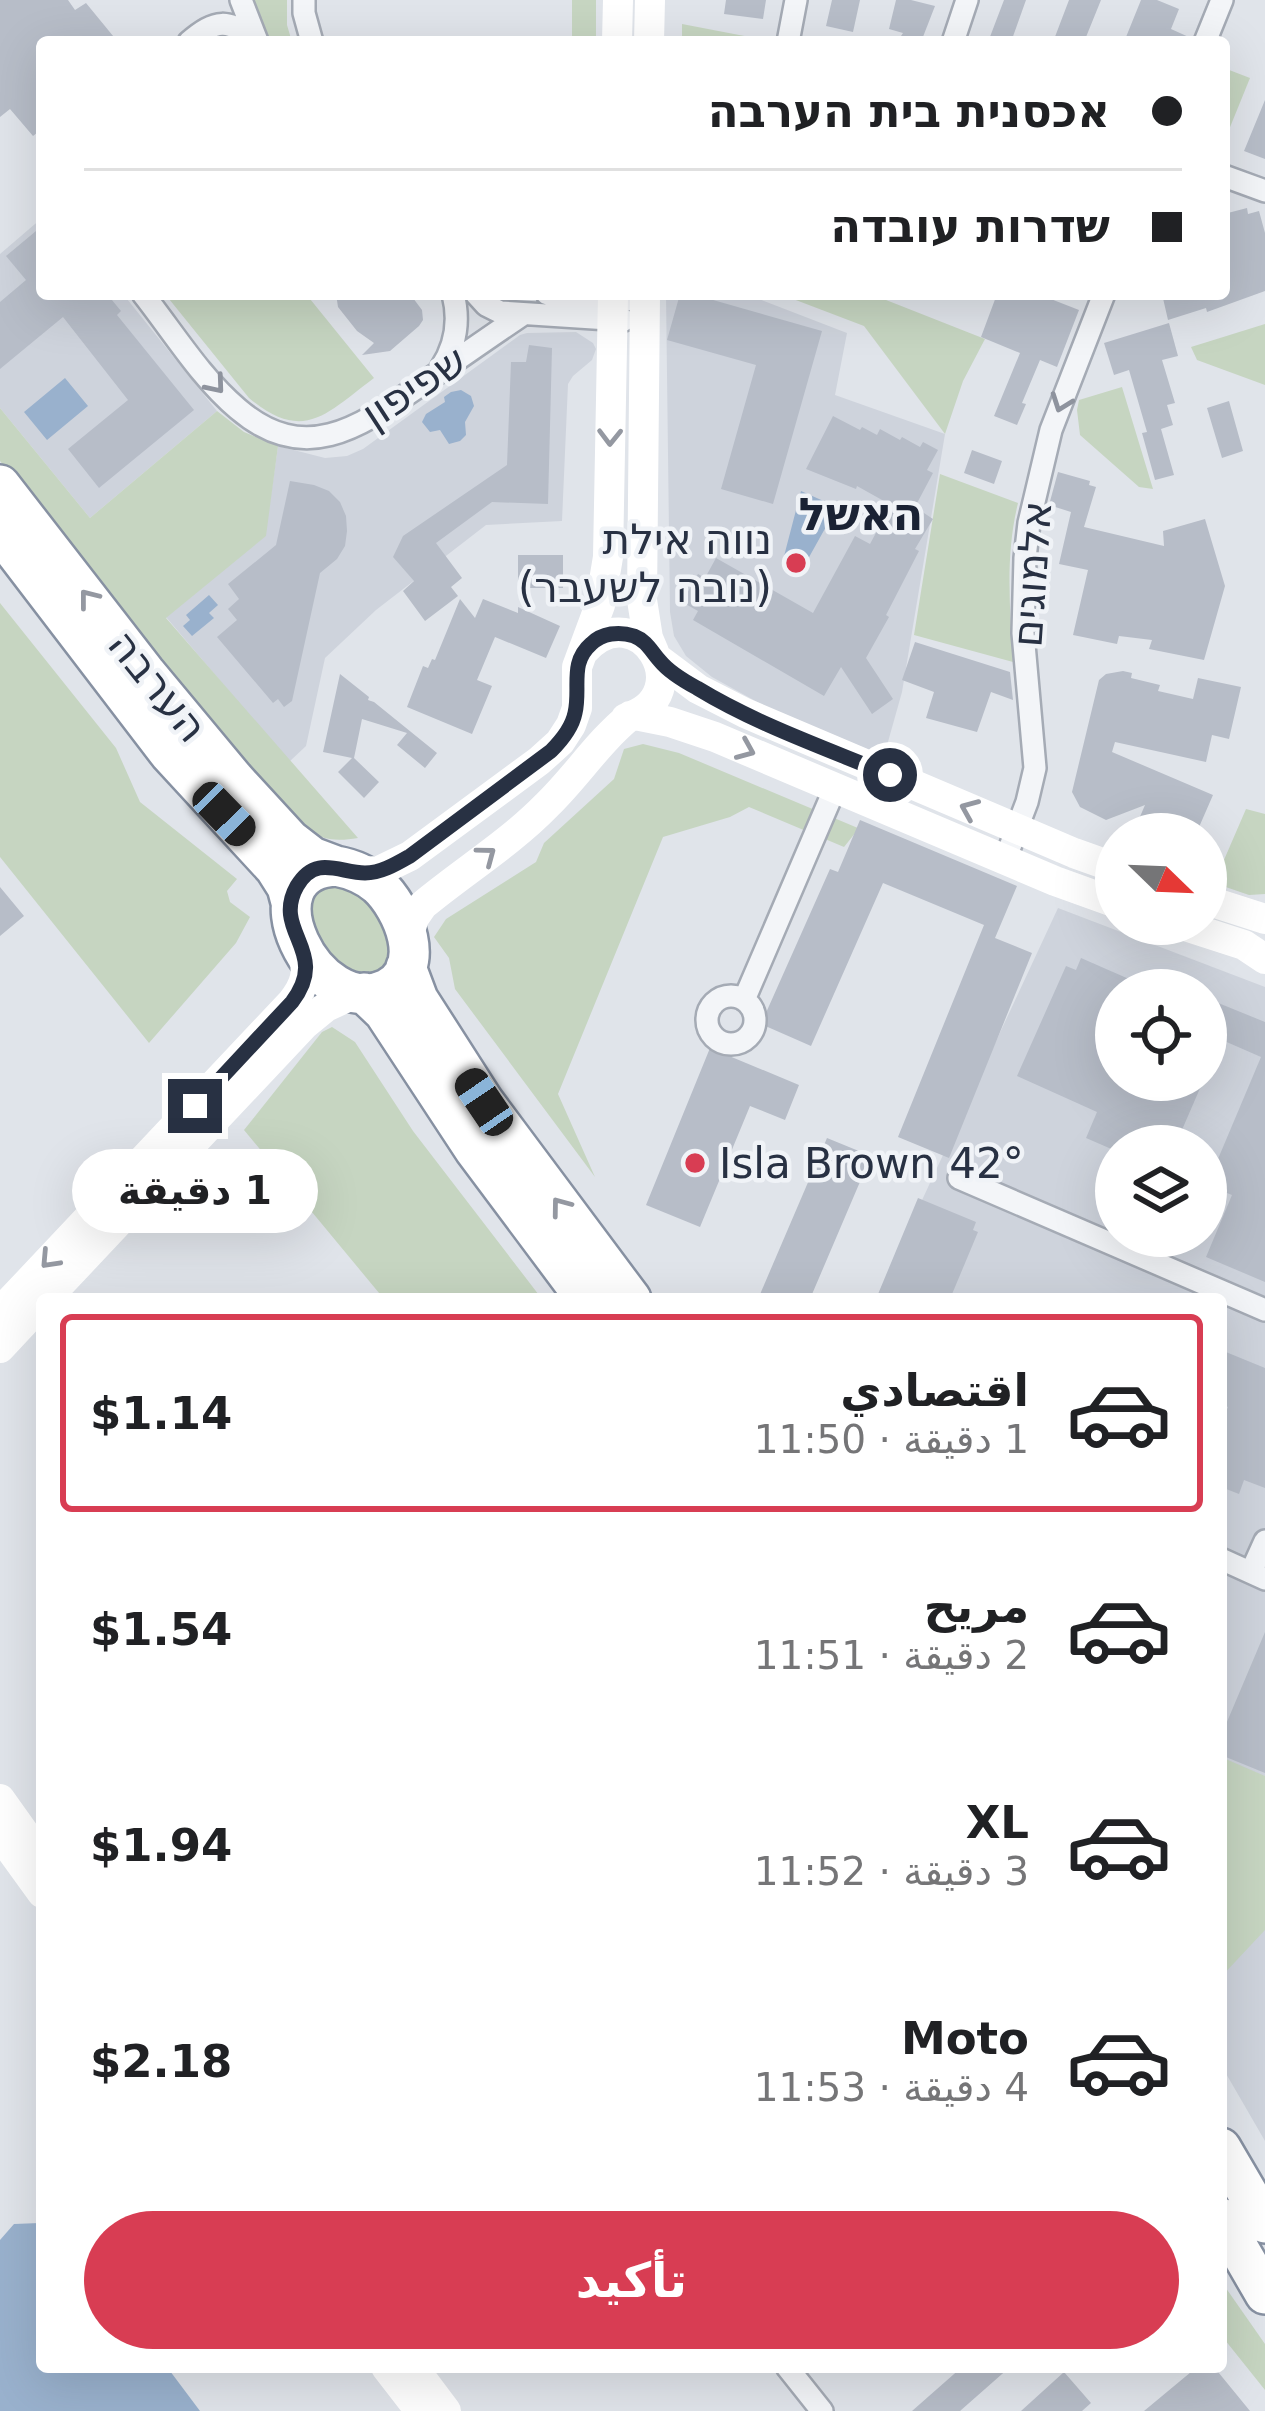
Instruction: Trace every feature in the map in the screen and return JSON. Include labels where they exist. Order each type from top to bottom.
[{"type":"highway","name":"הערבה","points":[[0,485],[234,779],[296,844],[324,863],[347,869]]},
{"type":"highway","name":"הערבה","points":[[0,532],[169,754],[275,868],[291,902]]},
{"type":"highway","points":[[582,1293],[464,1136],[384,1012],[361,992],[330,980],[302,950],[292,926],[291,902],[306,875],[315,870],[347,869],[389,897],[402,919],[418,999],[484,1102],[627,1293]]},
{"type":"highway","points":[[361,992],[385,990],[401,977],[407,952]]},
{"type":"highway","points":[[1227,2158],[1265,2223]]},
{"type":"highway","points":[[1227,2228],[1265,2294]]},
{"type":"street","points":[[196,36],[207,26],[220,0]]},
{"type":"street","points":[[241,0],[254,36]]},
{"type":"street","points":[[304,0],[310,36]]},
{"type":"street","points":[[617,36],[618,0]]},
{"type":"street","points":[[650,0],[650,36]]},
{"type":"street","points":[[789,36],[796,0]]},
{"type":"street","points":[[955,36],[967,0]]},
{"type":"street","points":[[1207,36],[1222,0]]},
{"type":"street","points":[[207,26],[232,25],[248,36]]},
{"type":"street","points":[[1230,178],[1265,191]]},
{"type":"street","name":"שפיפון","points":[[148,300],[223,395],[260,425],[280,434],[320,438],[361,425],[522,315]]},
{"type":"street","points":[[437,374],[456,335],[454,300]]},
{"type":"street","points":[[407,952],[414,918],[423,905],[536,816],[599,743],[648,706],[658,692],[661,676],[648,638],[643,600],[645,306],[613,304],[522,315],[491,309],[482,300]]},
{"type":"street","name":"אלמוגים","points":[[1005,860],[1031,790],[1034,768],[1023,595],[1029,523],[1059,406],[1102,300]]},
{"type":"street","points":[[347,869],[379,871],[410,856],[551,751],[566,734],[574,717],[577,668],[600,604],[608,557],[613,304]]},
{"type":"street","points":[[584,652],[596,640],[619,633],[643,640],[698,689],[745,713],[1095,860]]},
{"type":"street","points":[[577,684],[594,711],[610,718],[632,716],[700,732],[1095,896]]},
{"type":"street","points":[[744,1000],[835,788]]},
{"type":"street","points":[[1227,907],[1265,919]]},
{"type":"street","points":[[1227,940],[1265,958]]},
{"type":"street","points":[[0,1312],[292,1002],[306,977],[302,950]]},
{"type":"street","points":[[52,1293],[304,1024],[326,1006],[361,992]]},
{"type":"street","points":[[959,1178],[1226,1293]]},
{"type":"street","points":[[1227,1294],[1265,1310]]},
{"type":"street","points":[[0,1348],[36,1310]]},
{"type":"street","points":[[1227,1562],[1258,1575],[1265,1541]]},
{"type":"street","points":[[0,1798],[36,1849]]},
{"type":"street","points":[[0,1835],[36,1886]]},
{"type":"street","points":[[390,2373],[419,2411]]},
{"type":"street","points":[[418,2373],[446,2411]]},
{"type":"street","points":[[792,2373],[822,2411]]},
{"type":"shaded area","points":[[36,223],[36,300],[128,300],[217,411],[90,518],[0,408],[0,254]]},
{"type":"shaded area","name":"נווה אילת (נובה לשעבר)","points":[[666,300],[762,300],[847,333],[835,395],[945,434],[902,692],[884,756],[770,709],[712,677],[686,656],[674,636]]},
{"type":"shaded area","points":[[576,332],[596,349],[592,360],[568,384],[562,521],[486,525],[376,610],[325,658],[306,746],[289,762],[166,617],[265,536],[278,446],[325,458],[347,456],[520,335]]},
{"type":"shaded area","points":[[1058,908],[1095,922],[1095,945],[1155,945],[1218,969],[1095,969],[1095,1101],[1227,1101],[1227,972],[1265,987],[1265,2141],[1227,2075],[1227,1293],[879,1293]]},
{"type":"green space","points":[[253,0],[287,0],[290,36],[268,36]]},
{"type":"green space","points":[[572,0],[596,0],[596,36],[572,36]]},
{"type":"green space","points":[[682,24],[745,36],[682,36]]},
{"type":"green space","points":[[1230,70],[1250,78],[1230,127]]},
{"type":"green space","points":[[170,300],[311,300],[374,378],[328,412],[300,421],[268,412],[249,398]]},
{"type":"green space","points":[[796,300],[886,300],[985,339],[963,381],[945,434],[864,326]]},
{"type":"green space","points":[[1265,324],[1265,385],[1197,360],[1191,347]]},
{"type":"green space","points":[[1122,387],[1153,489],[1139,487],[1080,435],[1079,400]]},
{"type":"green space","points":[[0,408],[90,518],[217,411],[244,432],[278,446],[266,536],[166,618],[358,838],[328,839],[301,825],[173,682],[0,461]]},
{"type":"green space","points":[[940,474],[1018,503],[1010,562],[1013,662],[914,635]]},
{"type":"green space","points":[[0,603],[116,748],[140,802],[237,879],[227,891],[230,902],[250,917],[236,943],[149,1043],[0,857]]},
{"type":"green space","points":[[643,744],[679,753],[865,831],[856,832],[844,847],[749,807],[663,837],[558,1094],[595,1177],[455,989],[449,958],[434,937],[446,919],[536,862],[544,843],[614,779],[624,749]]},
{"type":"green space","points":[[1246,809],[1265,814],[1265,894],[1249,895],[1227,887],[1227,853]]},
{"type":"green space","points":[[320,881],[363,889],[397,946],[380,978],[337,970],[303,913]]},
{"type":"green space","points":[[332,1027],[355,1042],[413,1131],[537,1293],[379,1293],[244,1130],[322,1032]]},
{"type":"green space","points":[[1227,1760],[1265,1776],[1265,1930],[1227,1971]]},
{"type":"green space","points":[[1227,2290],[1265,2344],[1265,2390],[1227,2342]]},
{"type":"water","points":[[65,378],[88,406],[47,440],[24,412]]},
{"type":"water","points":[[461,390],[471,396],[474,406],[465,422],[466,435],[449,444],[440,430],[430,432],[422,422],[445,402],[444,397]]},
{"type":"water","points":[[801,491],[837,507],[803,568],[783,560]]},
{"type":"water","points":[[209,595],[218,605],[209,613],[214,618],[192,636],[183,626],[190,620],[186,615]]},
{"type":"water","points":[[36,2223],[36,2373],[172,2373],[200,2411],[0,2411],[0,2240],[14,2224]]},
{"type":"building","points":[[0,0],[68,0],[75,10],[86,3],[113,36],[36,36],[36,134],[33,136],[10,109],[0,117]]},
{"type":"building","points":[[726,0],[766,0],[763,19],[724,14]]},
{"type":"building","points":[[832,0],[860,0],[853,32],[826,26]]},
{"type":"building","points":[[896,0],[935,6],[923,36],[901,36],[903,33],[889,29]]},
{"type":"building","points":[[1004,0],[1026,0],[1013,36],[990,36]]},
{"type":"building","points":[[1069,0],[1101,0],[1086,36],[1055,36]]},
{"type":"building","points":[[1141,0],[1157,0],[1179,9],[1171,29],[1187,36],[1126,36]]},
{"type":"building","points":[[1265,100],[1265,159],[1244,151]]},
{"type":"building","points":[[1259,211],[1265,233],[1265,291],[1168,320],[1163,300],[1230,300],[1230,212]]},
{"type":"building","points":[[36,231],[36,300],[112,300],[121,311],[117,315],[194,410],[99,488],[68,449],[128,400],[63,317],[0,369],[0,302],[26,280],[6,256]]},
{"type":"building","points":[[337,300],[414,300],[423,320],[390,351],[362,355],[374,343],[338,307]]},
{"type":"building","points":[[678,300],[713,300],[822,331],[773,504],[721,489],[756,365],[667,340]]},
{"type":"building","points":[[995,300],[1053,300],[1079,310],[1057,367],[1040,360],[1017,425],[994,416],[1020,353],[981,337]]},
{"type":"building","points":[[1169,323],[1178,356],[1162,360],[1175,403],[1167,405],[1173,425],[1161,429],[1174,475],[1155,480],[1129,370],[1114,375],[1104,343]]},
{"type":"building","points":[[529,345],[552,348],[548,504],[492,502],[436,543],[462,578],[451,587],[458,596],[425,621],[403,591],[414,581],[393,557],[403,536],[507,465],[511,362],[526,362]]},
{"type":"building","points":[[1229,401],[1243,451],[1222,458],[1207,408]]},
{"type":"building","points":[[833,416],[860,430],[877,435],[880,429],[938,450],[927,470],[933,473],[915,507],[933,519],[866,658],[893,699],[872,714],[841,667],[824,696],[693,620],[698,611],[682,602],[698,574],[705,578],[716,558],[813,613],[855,536],[870,544],[891,505],[857,486],[806,469]]},
{"type":"building","points":[[972,450],[1002,461],[994,484],[964,473]]},
{"type":"building","points":[[1058,472],[1096,487],[1084,527],[1164,546],[1163,531],[1205,519],[1225,586],[1204,660],[1149,649],[1152,640],[1119,636],[1117,644],[1073,635],[1088,570],[1059,564],[1071,512],[1049,505]]},
{"type":"building","points":[[290,481],[329,491],[340,502],[347,531],[337,559],[320,573],[292,701],[284,707],[278,699],[273,703],[217,637],[237,620],[228,609],[239,599],[228,584],[276,545]]},
{"type":"building","points":[[518,555],[563,555],[563,588],[518,588]]},
{"type":"building","points":[[460,599],[475,618],[483,599],[518,613],[518,607],[560,626],[546,658],[495,637],[477,680],[492,686],[472,734],[407,707],[423,666],[428,668],[435,660]]},
{"type":"building","points":[[915,642],[1010,672],[1013,700],[991,692],[977,732],[926,718],[934,692],[902,680]]},
{"type":"building","points":[[1132,673],[1131,678],[1160,685],[1158,691],[1193,699],[1198,678],[1241,687],[1229,739],[1212,735],[1206,762],[1115,742],[1112,752],[1213,795],[1205,813],[1142,813],[1145,805],[1124,813],[1095,814],[1080,807],[1072,792],[1099,680],[1106,674]]},
{"type":"building","points":[[340,674],[437,753],[425,768],[397,745],[407,733],[362,719],[354,758],[379,782],[364,798],[338,772],[352,758],[323,752]]},
{"type":"building","points":[[860,820],[1017,886],[995,938],[1032,953],[949,1158],[898,1137],[984,925],[883,883],[811,1046],[761,1024],[830,869],[838,872]]},
{"type":"building","points":[[0,887],[24,916],[0,936]]},
{"type":"building","points":[[1081,958],[1106,969],[1095,969],[1095,1101],[1194,1101],[1184,1125],[1095,1125],[1095,1142],[1086,1138],[1097,1112],[1017,1076],[1066,966],[1076,970]]},
{"type":"building","points":[[1227,1007],[1265,1022],[1265,1282],[1206,1257],[1227,1257],[1227,1207],[1232,1195],[1227,1193],[1227,1138],[1261,1057],[1227,1042]]},
{"type":"building","name":"Isla Brown 42°","points":[[710,1048],[799,1085],[785,1120],[750,1106],[700,1227],[646,1205]]},
{"type":"building","points":[[827,1138],[871,1156],[813,1293],[761,1293]]},
{"type":"building","points":[[918,1198],[976,1222],[973,1230],[978,1232],[953,1293],[878,1293]]},
{"type":"building","points":[[1227,1352],[1265,1368],[1265,1488],[1244,1480],[1239,1494],[1227,1489]]},
{"type":"building","points":[[1265,1632],[1265,1773],[1227,1757],[1227,1722]]},
{"type":"building","points":[[955,2373],[1003,2373],[960,2411],[912,2411]]},
{"type":"building","points":[[1063,2373],[1091,2403],[1082,2411],[1021,2411]]},
{"type":"building","points":[[1190,2373],[1219,2373],[1250,2411],[1144,2411]]},
{"type":"place","name":"נווה אילת (נובה לשעבר)","points":[[796,563]]},
{"type":"place","name":"Isla Brown 42°","points":[[695,1163]]},
{"type":"district","name":"האשל","points":[[861,514]]},
{"type":"route","points":[[195,1106],[304,985],[307,964],[291,914],[299,883],[325,867],[365,873],[391,866],[551,751],[574,717],[579,659],[603,636],[635,637],[698,689],[890,775]]}]
